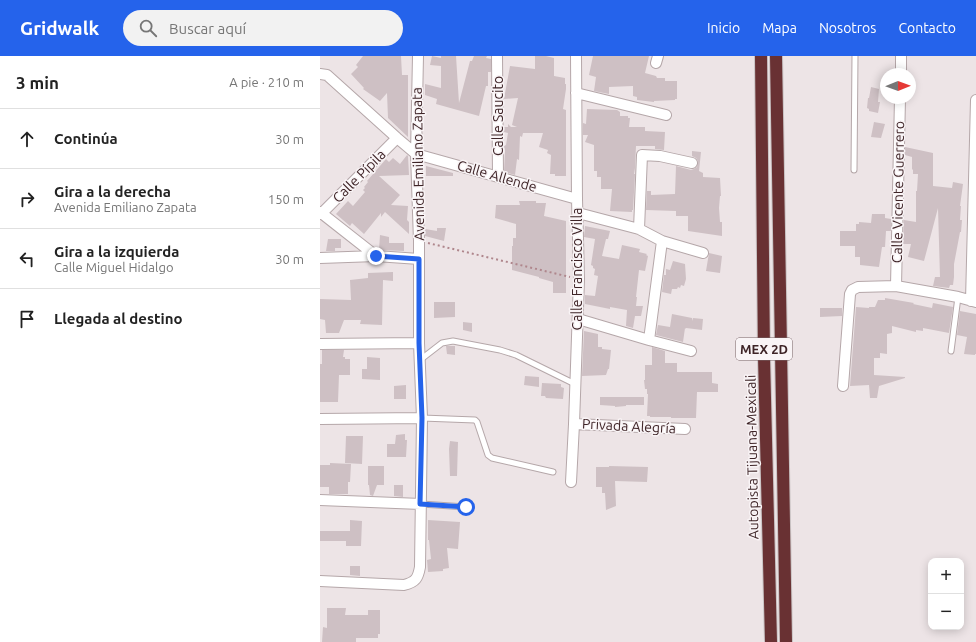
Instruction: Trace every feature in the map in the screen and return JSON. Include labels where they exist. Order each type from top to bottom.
[{"type":"highway","name":"Autopista Tijuana-Mexicali","points":[[761,56],[764,357],[771,642]]},
{"type":"highway","name":"MEX 2D","points":[[776,56],[786,642]]},
{"type":"street","name":"Avenida Emiliano Zapata","points":[[320,582],[404,585],[413,582],[418,575],[420,567],[422,418],[419,343],[419,241],[416,154],[418,56]]},
{"type":"street","name":"Calle Saucito","points":[[497,56],[498,176]]},
{"type":"street","name":"Calle Francisco Villa","points":[[571,482],[579,279],[576,56]]},
{"type":"street","points":[[900,68],[901,56]]},
{"type":"street","points":[[320,74],[327,75],[416,154]]},
{"type":"street","points":[[576,92],[666,115]]},
{"type":"street","points":[[843,386],[850,294],[852,290],[858,287],[896,286],[958,297],[974,302],[976,100]]},
{"type":"street","name":"Calle Vicente Guerrero","points":[[896,286],[900,104]]},
{"type":"street","name":"Calle Pípila","points":[[321,213],[397,138]]},
{"type":"street","name":"Calle Allende","points":[[416,154],[577,199]]},
{"type":"street","points":[[639,229],[642,155],[660,156],[692,163]]},
{"type":"street","points":[[321,213],[376,256]]},
{"type":"street","points":[[578,213],[639,229],[662,241],[703,253]]},
{"type":"street","points":[[649,340],[662,241]]},
{"type":"street","points":[[320,258],[376,256],[419,259]]},
{"type":"street","points":[[578,319],[691,351]]},
{"type":"street","points":[[320,344],[419,343]]},
{"type":"street","points":[[320,419],[422,418]]},
{"type":"street","name":"Privada Alegría","points":[[574,424],[685,429]]},
{"type":"street","points":[[320,500],[420,504]]},
{"type":"lane","points":[[854,170],[855,56]]},
{"type":"lane","points":[[951,351],[958,297]]},
{"type":"lane","points":[[420,360],[442,344],[453,341],[500,350],[516,355],[575,384]]},
{"type":"lane","points":[[422,418],[475,420],[488,454],[492,458],[553,472]]},
{"type":"lane","points":[[420,504],[466,507]]},
{"type":"path","points":[[419,241],[579,279]]},
{"type":"building","points":[[363,56],[401,56],[402,75],[408,75],[408,137],[388,118],[387,93],[380,101],[363,89],[364,88],[351,74],[358,67],[356,65]]},
{"type":"building","points":[[432,56],[441,58],[441,56],[456,56],[459,103],[470,61],[472,61],[474,56],[487,56],[486,58],[491,59],[491,72],[488,72],[488,86],[486,86],[479,116],[436,104],[437,99],[425,95],[425,84],[441,88],[441,66],[430,65]]},
{"type":"building","points":[[535,56],[554,58],[554,76],[565,78],[566,89],[563,109],[566,110],[566,176],[555,176],[555,174],[550,174],[551,155],[547,153],[548,150],[539,147],[543,133],[523,133],[522,137],[520,136],[519,160],[517,159],[515,175],[504,172],[504,146],[506,145],[508,133],[504,132],[504,127],[508,127],[508,124],[511,127],[517,127],[512,125],[518,98],[504,99],[510,66],[535,69]]},
{"type":"building","points":[[593,56],[649,56],[645,73],[656,76],[657,78],[665,78],[665,81],[677,81],[677,99],[654,102],[637,100],[637,97],[633,96],[633,86],[609,87],[609,94],[594,91],[596,77],[589,75]]},
{"type":"building","points":[[871,87],[879,89],[878,102],[880,102],[878,113],[869,111],[867,108]]},
{"type":"building","points":[[587,109],[617,110],[620,112],[620,116],[628,116],[628,118],[630,118],[629,127],[645,127],[645,131],[665,132],[664,150],[655,149],[655,146],[636,146],[632,212],[610,211],[612,189],[601,189],[601,177],[597,177],[597,171],[594,171],[594,145],[585,142],[588,135],[583,135],[583,123],[586,124]]},
{"type":"building","points":[[874,122],[885,124],[881,138],[871,137]]},
{"type":"building","points":[[905,147],[933,153],[933,186],[952,188],[953,182],[963,184],[960,206],[960,220],[962,220],[961,232],[954,264],[953,285],[950,285],[949,288],[933,286],[935,277],[940,277],[938,208],[924,261],[908,257],[911,244],[903,244],[904,220],[916,222],[916,191],[918,174],[913,174],[912,157],[905,155]]},
{"type":"building","points":[[692,151],[701,152],[699,171],[703,173],[703,177],[720,178],[721,196],[719,208],[720,222],[722,222],[722,236],[688,231],[688,216],[676,216],[676,211],[646,210],[647,191],[651,191],[651,195],[675,194],[676,166],[691,170],[697,167],[698,161],[692,156]]},
{"type":"building","points":[[407,155],[409,175],[379,176],[400,195],[391,205],[408,206],[407,220],[409,222],[409,234],[385,212],[381,217],[381,213],[364,234],[352,223],[350,226],[336,214],[348,201],[353,206],[365,192],[363,190],[368,182],[367,181],[386,159],[389,162],[393,158],[400,164]]},
{"type":"building","points":[[426,166],[453,173],[453,176],[426,176]]},
{"type":"building","points":[[519,201],[536,201],[536,203],[546,203],[544,216],[566,221],[566,293],[553,293],[553,282],[512,270],[512,246],[513,238],[516,238],[516,224],[495,218],[496,205],[520,205]]},
{"type":"building","points":[[872,214],[885,214],[885,218],[891,219],[891,231],[886,231],[885,247],[882,247],[879,267],[860,265],[860,257],[855,257],[855,246],[840,246],[840,231],[856,231],[856,224],[859,224],[859,222],[871,223]]},
{"type":"building","points":[[585,226],[610,231],[608,239],[606,239],[602,256],[619,259],[622,245],[640,249],[639,252],[647,254],[646,255],[648,256],[645,271],[639,270],[636,306],[643,306],[641,316],[635,316],[633,328],[626,326],[627,310],[610,307],[610,309],[585,304],[585,295],[595,296],[598,276],[594,275],[595,269],[591,265],[595,239],[584,237]]},
{"type":"building","points":[[437,228],[446,228],[444,241],[425,236],[425,229],[437,231]]},
{"type":"building","points":[[380,235],[389,237],[389,243],[404,243],[404,251],[379,250]]},
{"type":"building","points":[[328,239],[341,239],[341,248],[335,248],[335,251],[326,251]]},
{"type":"building","points":[[709,253],[722,256],[720,273],[706,271]]},
{"type":"building","points":[[673,261],[685,264],[686,279],[684,286],[681,285],[680,288],[678,287],[677,289],[672,289],[671,294],[662,292],[666,269],[670,270]]},
{"type":"building","points":[[393,272],[393,281],[383,280],[382,325],[360,324],[361,320],[344,320],[339,333],[326,333],[325,320],[320,319],[320,299],[351,300],[350,280],[368,278],[368,273]]},
{"type":"building","points":[[885,298],[932,308],[933,303],[953,307],[949,333],[923,328],[923,331],[916,330],[916,332],[892,326],[892,333],[887,334],[887,354],[880,353],[880,358],[874,358],[874,375],[905,378],[879,386],[877,398],[870,398],[869,385],[850,386],[856,307],[875,307],[878,300],[885,300]]},
{"type":"building","points":[[434,302],[455,302],[455,317],[434,318]]},
{"type":"building","points":[[820,308],[842,308],[842,316],[820,317]]},
{"type":"building","points":[[960,311],[976,314],[975,355],[964,354],[967,337],[957,335]]},
{"type":"building","points":[[672,314],[692,318],[692,321],[693,318],[703,319],[702,330],[685,328],[683,342],[656,335],[658,325],[670,327]]},
{"type":"building","points":[[463,322],[472,323],[472,332],[463,330]]},
{"type":"building","points":[[584,331],[598,334],[598,347],[611,350],[609,369],[606,375],[582,376]]},
{"type":"building","points":[[446,346],[455,346],[455,355],[447,354]]},
{"type":"building","points":[[652,347],[665,351],[665,363],[677,363],[677,372],[712,372],[712,383],[718,384],[718,392],[697,392],[696,418],[647,416],[648,394],[647,389],[645,389],[644,380],[645,365],[652,365]]},
{"type":"building","points":[[322,350],[344,350],[343,357],[345,357],[345,359],[350,359],[350,375],[339,375],[338,402],[320,402],[320,364],[322,364]]},
{"type":"building","points":[[367,357],[380,358],[380,380],[362,379],[362,369],[367,369]]},
{"type":"building","points":[[525,376],[539,377],[539,387],[524,385]]},
{"type":"building","points":[[542,383],[561,384],[561,387],[564,388],[563,399],[546,398],[545,396],[541,396]]},
{"type":"building","points":[[406,385],[406,399],[394,399],[394,386]]},
{"type":"building","points":[[600,397],[644,397],[644,405],[626,405],[615,407],[600,405]]},
{"type":"building","points":[[405,434],[405,440],[407,440],[406,457],[387,457],[387,444],[395,444],[396,435]]},
{"type":"building","points":[[346,436],[363,436],[362,464],[345,463]]},
{"type":"building","points":[[450,441],[458,442],[457,476],[450,476]]},
{"type":"building","points":[[330,463],[351,464],[348,494],[329,494],[329,487],[320,487],[320,465],[330,465]]},
{"type":"building","points":[[368,466],[384,466],[384,485],[377,485],[373,496],[370,495],[368,485]]},
{"type":"building","points":[[596,467],[648,467],[647,482],[615,481],[616,506],[606,510],[605,493],[602,493],[602,487],[596,487]]},
{"type":"building","points":[[394,485],[403,485],[403,497],[394,496]]},
{"type":"building","points":[[350,520],[362,521],[361,546],[346,546],[346,541],[320,541],[320,531],[350,531]]},
{"type":"building","points":[[428,520],[460,522],[458,549],[447,548],[449,568],[443,569],[443,571],[428,572],[427,560],[431,559],[428,540]]},
{"type":"building","points":[[350,566],[360,566],[360,576],[350,575]]},
{"type":"building","points":[[327,608],[346,608],[345,615],[368,615],[368,610],[380,610],[380,634],[378,634],[378,638],[356,638],[356,642],[322,642],[323,627],[327,628]]},
{"type":"route","points":[[376,256],[419,259],[419,343],[422,418],[420,504],[466,507]]}]
